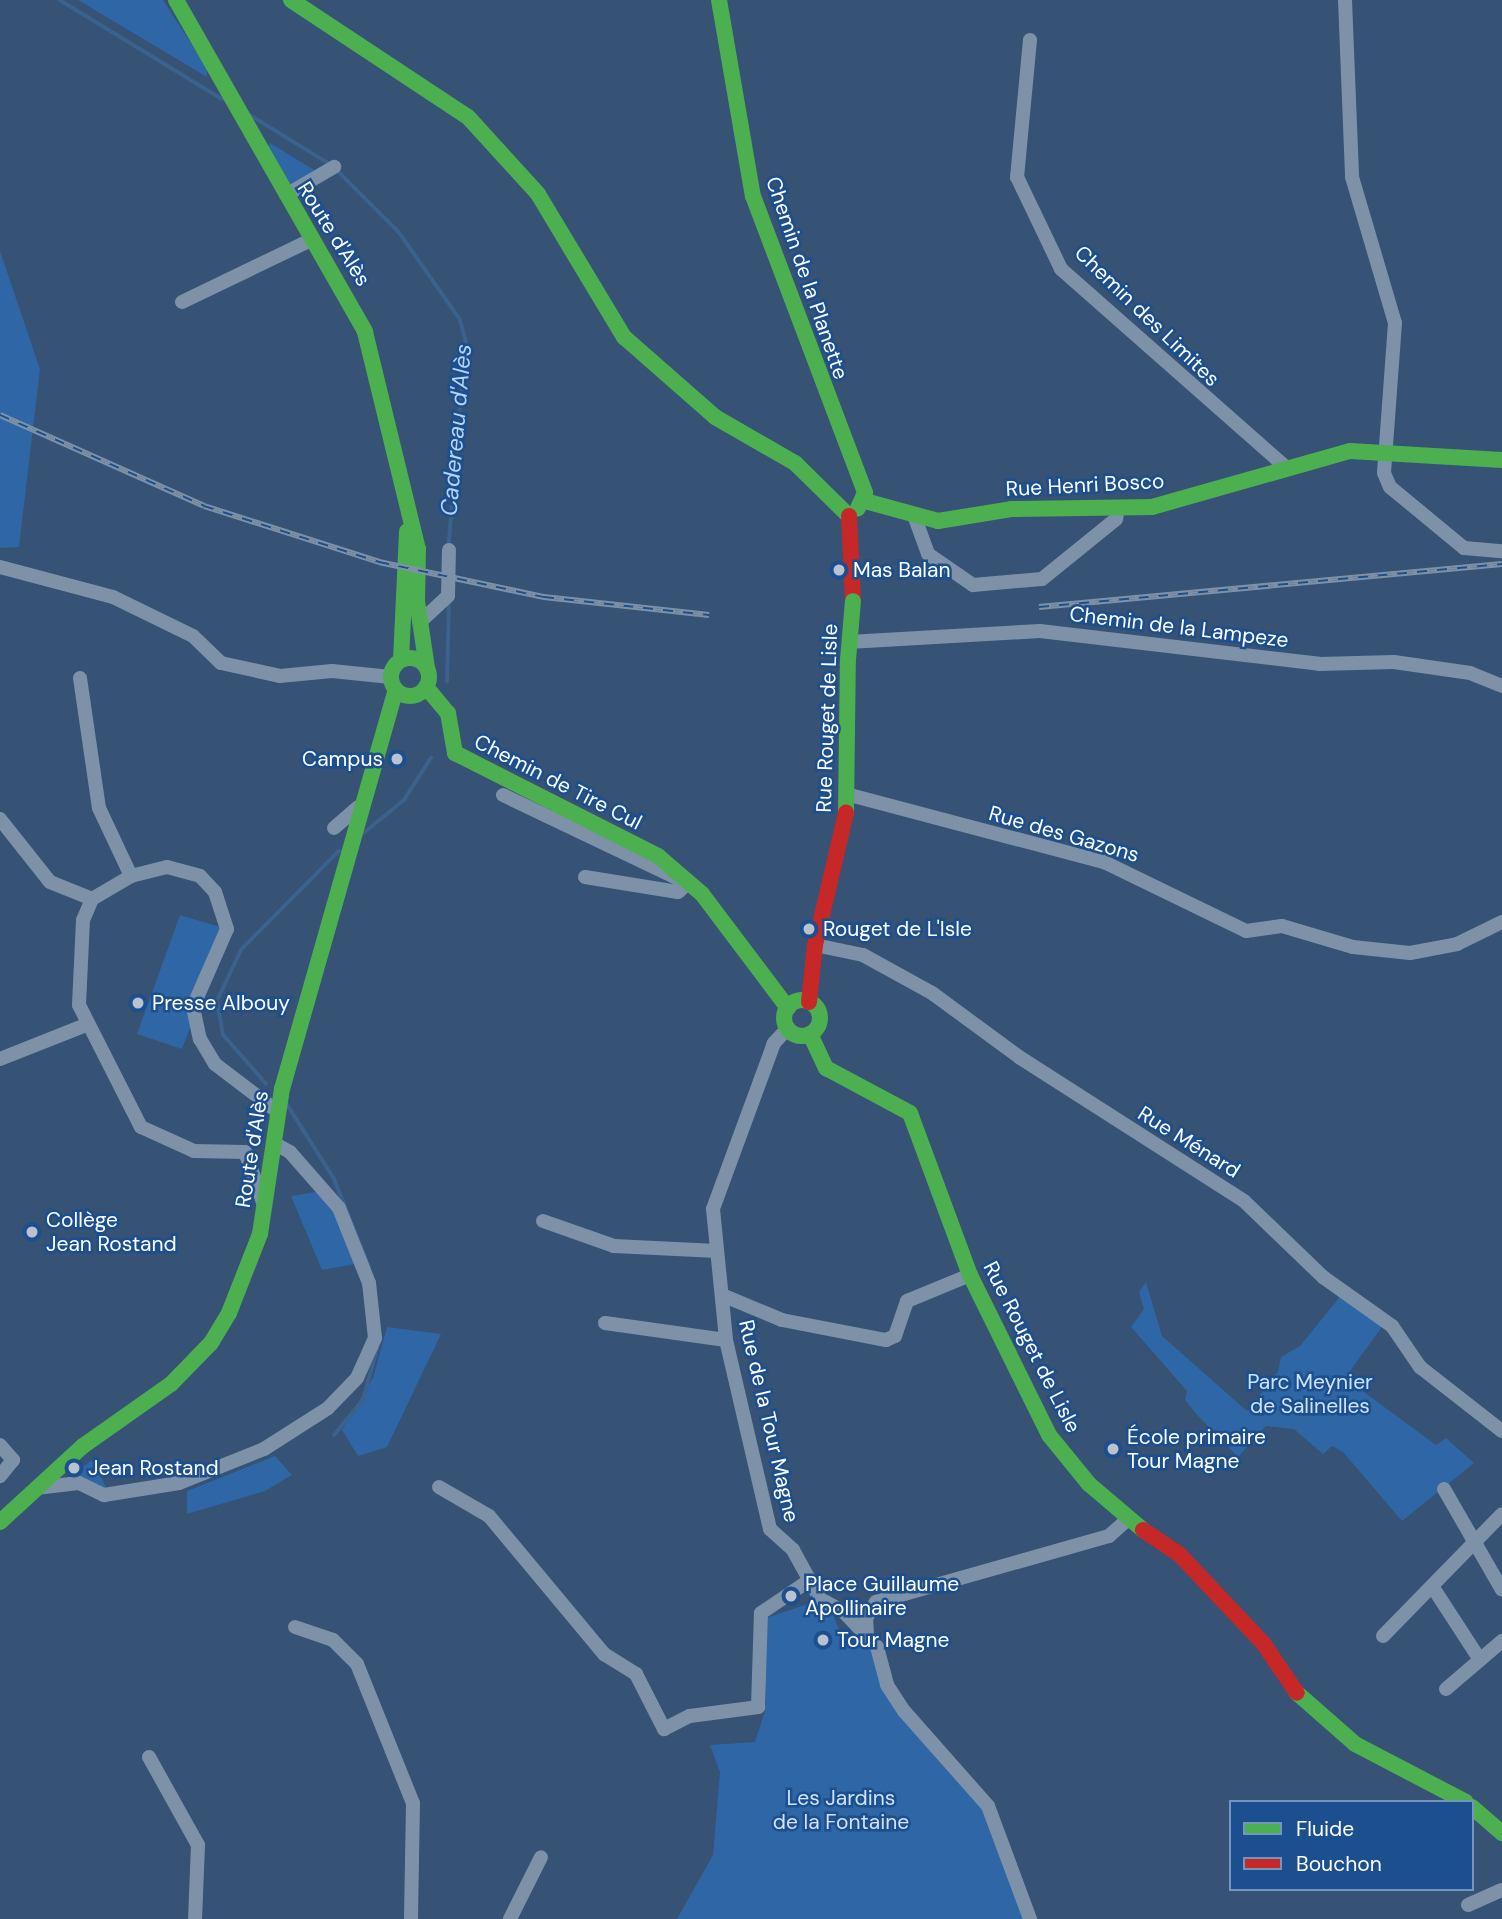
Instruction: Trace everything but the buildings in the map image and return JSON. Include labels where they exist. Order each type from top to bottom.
[{"type":"street","name":"Route d'Alès","points":[[176,0],[246,129],[313,239],[365,332],[420,563],[420,622],[427,668]]},
{"type":"street","points":[[291,0],[468,117],[538,194],[624,337],[715,417],[795,463],[849,516],[865,501]]},
{"type":"street","name":"Chemin de la Planette","points":[[719,0],[753,196],[865,501]]},
{"type":"street","points":[[1345,0],[1352,177],[1395,323],[1389,452],[1384,473],[1390,487],[1426,510],[1440,532],[1464,548],[1502,551]]},
{"type":"street","name":"Chemin des Limites","points":[[1030,40],[1017,177],[1061,269],[1287,468]]},
{"type":"street","points":[[286,195],[334,167]]},
{"type":"street","points":[[181,302],[313,239]]},
{"type":"street","name":"Rue Henri Bosco","points":[[865,501],[915,518],[1011,509],[1152,507],[1350,451],[1389,452]]},
{"type":"street","points":[[1389,452],[1502,460]]},
{"type":"street","name":"Route d'Alès","points":[[401,660],[408,509]]},
{"type":"street","points":[[915,518],[928,554],[973,585],[1042,579],[1116,519],[1118,509]]},
{"type":"street","name":"Rue Rouget de Lisle","points":[[809,1002],[815,945],[850,795],[848,660],[853,601],[849,516]]},
{"type":"street","points":[[420,622],[448,596],[449,550]]},
{"type":"street","points":[[0,567],[113,597],[193,636],[221,663],[281,676],[332,671],[394,684],[412,695],[426,687],[427,668],[418,660],[401,660],[394,684]]},
{"type":"street","name":"Chemin de la Lampeze","points":[[849,642],[1040,631],[1309,663],[1394,662],[1470,673],[1502,686]]},
{"type":"street","points":[[80,678],[99,808],[131,876]]},
{"type":"street","name":"Route d'Alès","points":[[5,1517],[35,1488],[171,1384],[211,1343],[245,1278],[264,1206],[285,1077],[394,684]]},
{"type":"street","name":"Chemin de Tire Cul","points":[[426,687],[448,713],[449,743],[460,757],[658,856],[702,894],[788,1008]]},
{"type":"street","points":[[503,795],[690,882],[678,892],[584,877]]},
{"type":"street","name":"Rue des Gazons","points":[[850,795],[1104,862],[1246,931],[1282,926],[1353,947],[1410,953],[1457,944],[1502,922]]},
{"type":"street","points":[[334,828],[360,809]]},
{"type":"street","points":[[0,819],[50,882],[92,898]]},
{"type":"street","points":[[264,1206],[245,1152],[194,1151],[141,1127],[86,1025],[79,965],[92,898],[131,876],[183,868],[200,876],[225,907],[227,929],[193,1007],[200,1039],[215,1064],[278,1112]]},
{"type":"street","name":"Rue Ménard","points":[[815,945],[863,955],[932,993],[1030,1065],[1244,1201],[1323,1277],[1392,1326],[1420,1367],[1502,1431]]},
{"type":"street","points":[[809,1002],[820,1018],[810,1034],[788,1028],[788,1008],[809,1002]]},
{"type":"street","points":[[0,1059],[86,1025]]},
{"type":"street","name":"Rue de la Tour Magne","points":[[788,1028],[774,1043],[713,1209],[726,1339],[770,1529],[793,1550],[820,1599],[867,1635],[904,1711],[988,1806],[1030,1919]]},
{"type":"street","name":"Rue Rouget de Lisle","points":[[810,1034],[826,1068],[910,1113],[970,1275],[1049,1435],[1127,1520],[1179,1555],[1263,1643],[1287,1683],[1355,1744],[1462,1800]]},
{"type":"street","points":[[35,1488],[79,1483],[104,1495],[179,1483],[264,1449],[328,1408],[357,1378],[375,1338],[369,1283],[339,1208],[289,1152],[274,1143]]},
{"type":"street","points":[[543,1221],[614,1245],[717,1251]]},
{"type":"street","points":[[722,1295],[782,1320],[886,1340],[895,1336],[907,1301],[970,1275]]},
{"type":"street","points":[[605,1323],[726,1339]]},
{"type":"street","points":[[0,1444],[13,1460],[0,1476]]},
{"type":"street","points":[[439,1487],[489,1516],[604,1654],[636,1674],[664,1730],[690,1716],[758,1707],[761,1614],[810,1580]]},
{"type":"street","points":[[1444,1489],[1502,1590]]},
{"type":"street","points":[[1383,1636],[1502,1514]]},
{"type":"street","points":[[867,1635],[866,1618],[876,1602],[1110,1536],[1127,1520]]},
{"type":"street","points":[[1432,1586],[1480,1660]]},
{"type":"street","points":[[295,1627],[333,1640],[357,1664],[408,1790],[411,1919]]},
{"type":"street","points":[[1446,1689],[1502,1641]]},
{"type":"street","points":[[149,1757],[198,1845],[195,1919]]},
{"type":"street","points":[[1474,1809],[1502,1833]]},
{"type":"street","points":[[510,1919],[541,1857]]},
{"type":"street","points":[[1468,1905],[1502,1890]]},
{"type":"green space","points":[[78,0],[163,0],[207,68],[207,77]]},
{"type":"green space","points":[[270,143],[319,173],[289,185],[267,147]]},
{"type":"green space","points":[[0,251],[40,369],[19,547],[0,548]]},
{"type":"green space","points":[[180,915],[227,929],[182,1049],[137,1034]]},
{"type":"green space","points":[[322,1191],[347,1234],[355,1264],[322,1270],[291,1196]]},
{"type":"green space","name":"Parc Meynier de Salinelles","points":[[1146,1282],[1162,1336],[1247,1411],[1278,1372],[1281,1357],[1300,1346],[1343,1293],[1384,1324],[1345,1378],[1436,1445],[1446,1438],[1474,1463],[1402,1521],[1343,1452],[1332,1446],[1323,1454],[1294,1429],[1266,1426],[1238,1457],[1198,1416],[1185,1400],[1187,1391],[1131,1327],[1144,1309],[1139,1292]]},
{"type":"green space","points":[[387,1327],[441,1334],[387,1447],[358,1456],[342,1430],[373,1378]]},
{"type":"green space","points":[[275,1456],[292,1475],[265,1491],[187,1514],[187,1491]]},
{"type":"green space","points":[[92,1460],[108,1491],[65,1481]]},
{"type":"green space","name":"Les Jardins de la Fontaine","points":[[814,1602],[832,1611],[845,1646],[862,1641],[873,1650],[883,1685],[988,1817],[1026,1919],[677,1919],[713,1855],[720,1772],[710,1745],[755,1742],[766,1708],[763,1619]]},
{"type":"waterway","name":"Cadereau d'Alès","points":[[60,0],[222,99]]},
{"type":"waterway","name":"Cadereau d'Alès","points":[[250,115],[330,164]]},
{"type":"waterway","name":"Cadereau d'Alès","points":[[336,169],[399,232],[460,319],[466,340],[449,548]]},
{"type":"waterway","name":"Cadereau d'Alès","points":[[447,682],[449,600]]},
{"type":"waterway","name":"Cadereau d'Alès","points":[[360,836],[404,800],[431,758]]},
{"type":"waterway","name":"Cadereau d'Alès","points":[[266,1084],[223,1035],[217,1001],[241,950],[339,851]]},
{"type":"waterway","name":"Cadereau d'Alès","points":[[287,1104],[334,1178],[369,1266]]},
{"type":"waterway","name":"Cadereau d'Alès","points":[[334,1435],[363,1400],[379,1342]]},
{"type":"railway","points":[[0,415],[204,506],[379,562],[544,597],[709,615]]},
{"type":"railway","points":[[1039,607],[1502,564]]},
{"type":"traffic: fast","points":[[176,0],[365,332],[418,549],[417,601],[427,668]]},
{"type":"traffic: fast","points":[[291,0],[468,117],[538,194],[624,337],[715,417],[795,463],[849,516]]},
{"type":"traffic: fast","points":[[719,0],[753,196],[865,493],[858,508]]},
{"type":"traffic: fast","points":[[865,501],[938,521],[1011,509],[1152,507],[1350,451],[1502,460]]},
{"type":"traffic: fast","points":[[401,660],[407,531]]},
{"type":"traffic: fast","points":[[848,660],[853,601]]},
{"type":"traffic: fast","points":[[410,658],[423,664],[429,677],[423,690],[410,696],[397,690],[391,677],[397,664],[410,658]]},
{"type":"traffic: fast","points":[[846,813],[848,660]]},
{"type":"traffic: fast","points":[[426,687],[448,713],[455,753],[658,856],[702,894],[788,1008]]},
{"type":"traffic: fast","points":[[0,1522],[83,1446],[171,1384],[211,1343],[229,1313],[260,1234],[282,1089],[396,690]]},
{"type":"traffic: fast","points":[[802,1000],[815,1005],[820,1018],[815,1031],[802,1036],[789,1031],[784,1018],[789,1005],[802,1000]]},
{"type":"traffic: fast","points":[[810,1034],[826,1068],[910,1113],[970,1275],[1049,1435],[1089,1484],[1143,1530]]},
{"type":"traffic: fast","points":[[1297,1693],[1355,1744],[1462,1800]]},
{"type":"traffic: fast","points":[[1474,1809],[1502,1833]]},
{"type":"traffic: jam","points":[[849,516],[853,601]]},
{"type":"traffic: jam","points":[[809,1002],[815,945],[846,813]]},
{"type":"traffic: jam","points":[[1143,1530],[1179,1554],[1263,1643],[1297,1693]]},
{"type":"place","name":"Mas Balan","points":[[839,570]]},
{"type":"place","name":"Campus","points":[[397,759]]},
{"type":"place","name":"Rouget de L'Isle","points":[[809,929]]},
{"type":"place","name":"Presse Albouy","points":[[138,1003]]},
{"type":"place","name":"Collège Jean Rostand","points":[[32,1232]]},
{"type":"place","name":"École primaire Tour Magne","points":[[1113,1449]]},
{"type":"place","name":"Jean Rostand","points":[[74,1468]]},
{"type":"place","name":"Place Guillaume Apollinaire","points":[[791,1596]]},
{"type":"place","name":"Tour Magne","points":[[823,1640]]}]
